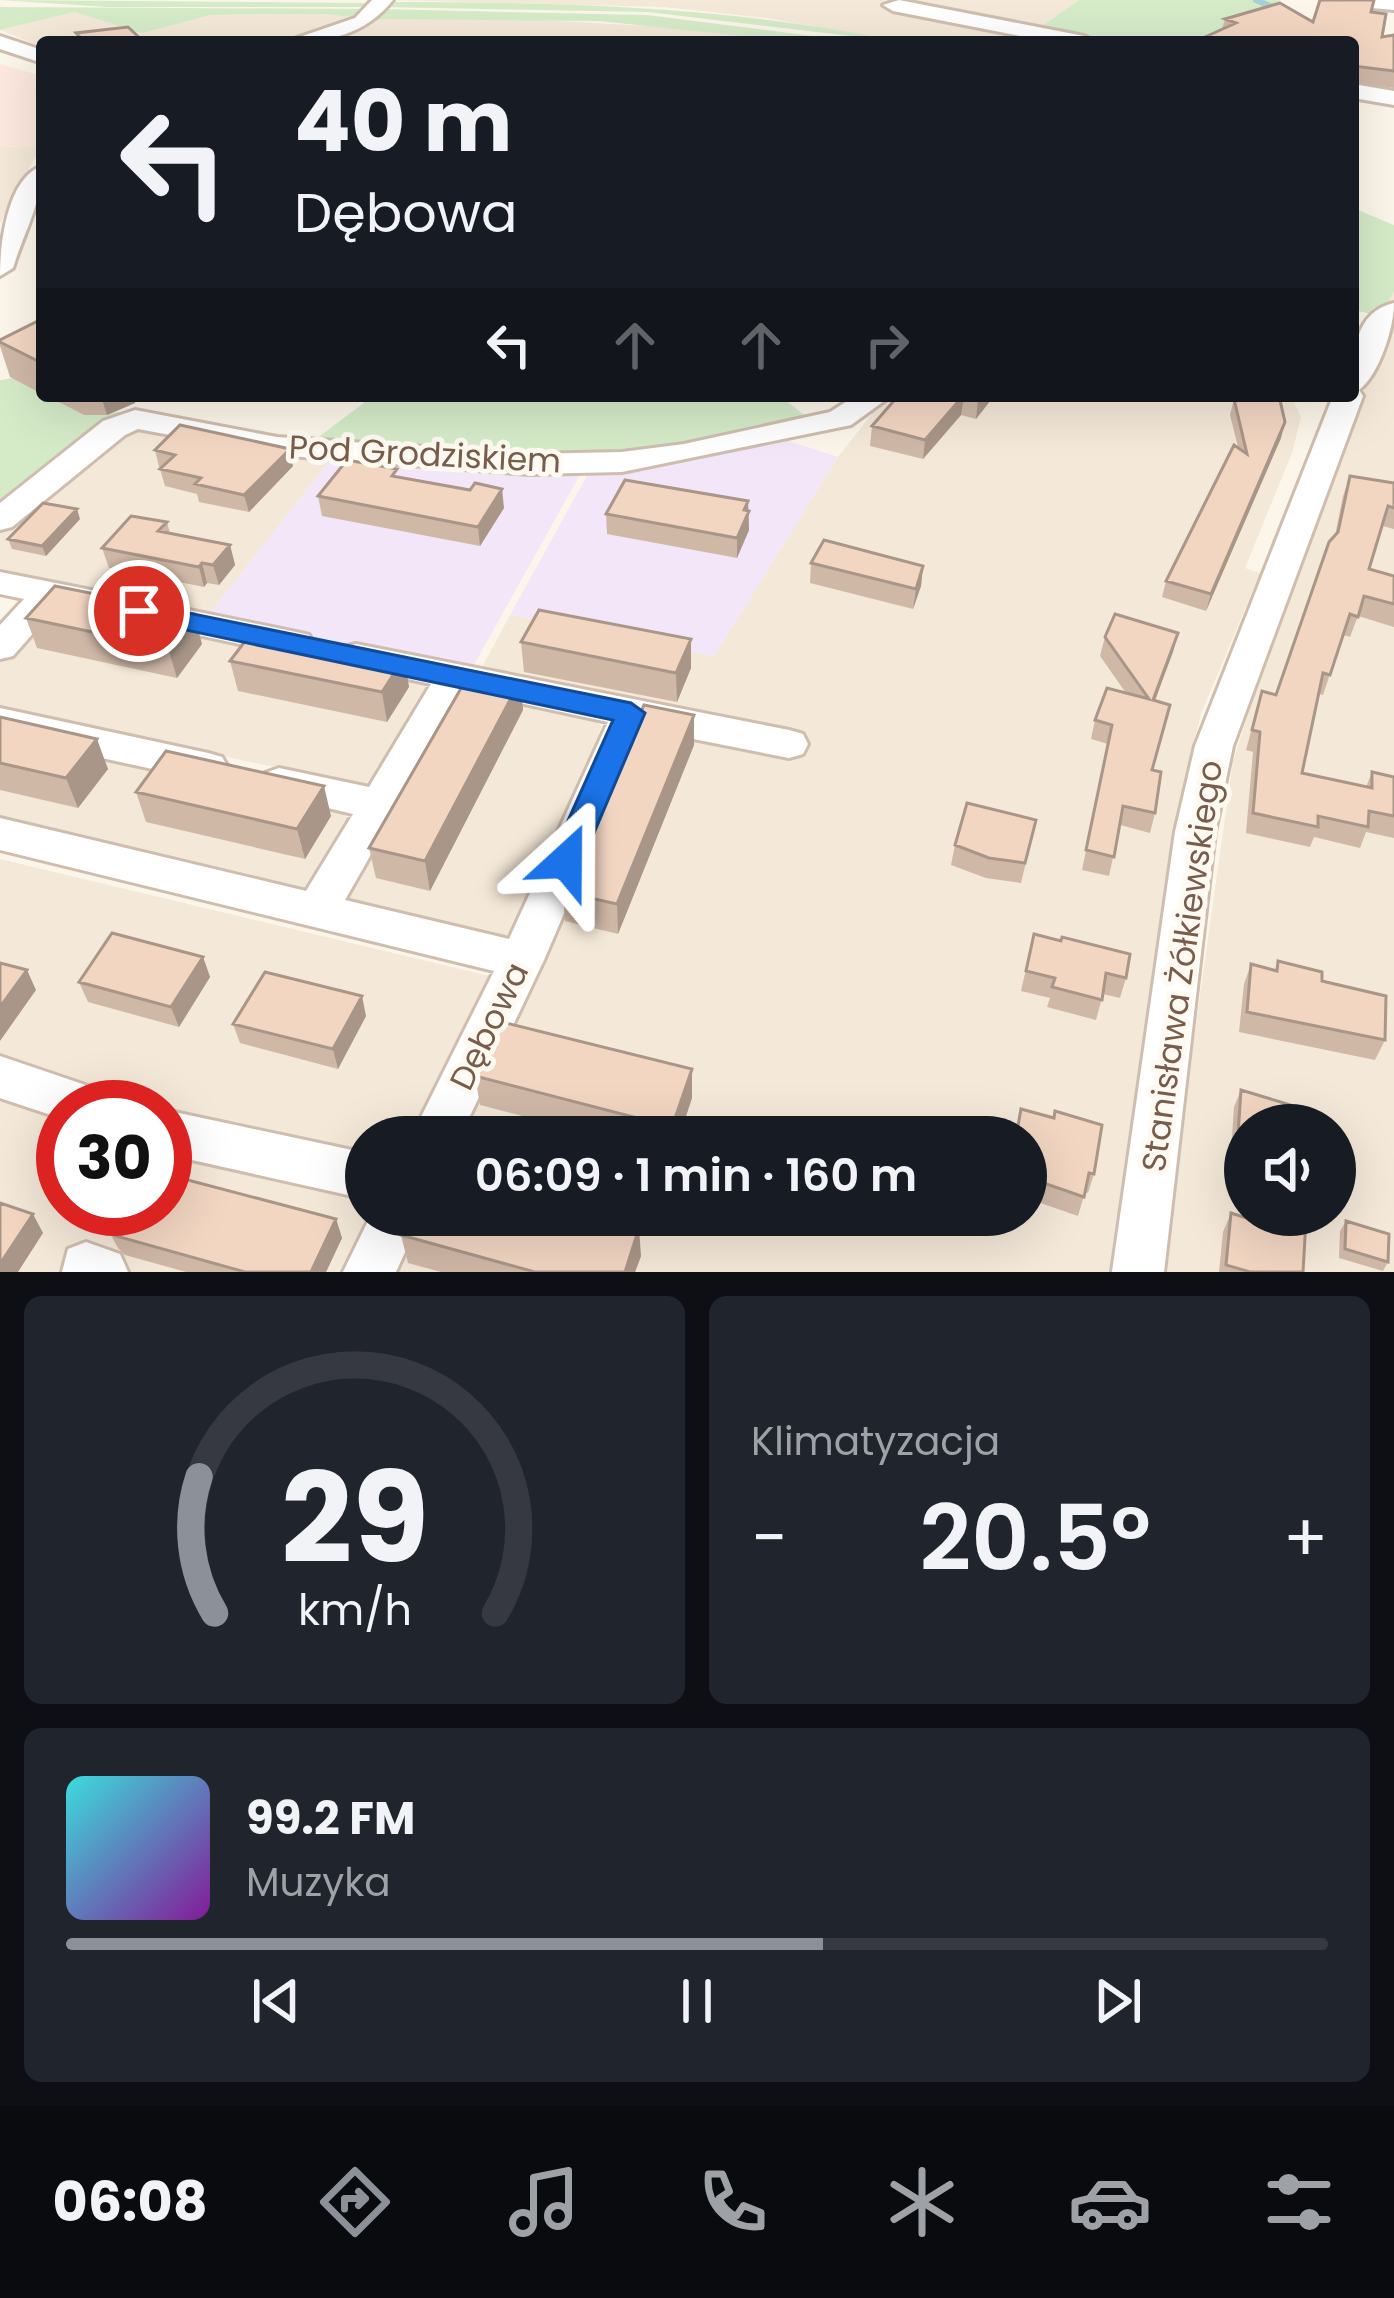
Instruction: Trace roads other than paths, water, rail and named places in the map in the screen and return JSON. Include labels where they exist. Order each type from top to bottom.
[{"type":"street","points":[[316,36],[362,22],[383,0]]},
{"type":"street","points":[[1350,0],[1394,4]]},
{"type":"street","points":[[893,5],[1053,36]]},
{"type":"street","points":[[0,42],[36,55]]},
{"type":"street","points":[[1359,92],[1394,98]]},
{"type":"street","points":[[0,268],[10,235],[36,185]]},
{"type":"street","points":[[1359,370],[1388,313]]},
{"type":"street","name":"Pod Grodziskiem","points":[[0,520],[143,408],[277,446],[529,464],[622,462],[840,419],[867,402]]},
{"type":"street","name":"Stanisława Żółkiewskiego","points":[[1138,1272],[1195,832],[1214,746],[1346,402]]},
{"type":"street","points":[[0,583],[788,744]]},
{"type":"street","points":[[0,647],[49,592]]},
{"type":"street","points":[[317,910],[454,676]]},
{"type":"street","name":"Dębowa","points":[[445,1116],[522,960],[631,713]]},
{"type":"street","points":[[0,722],[376,804]]},
{"type":"street","points":[[0,834],[522,960]]},
{"type":"street","points":[[0,1077],[36,1089]]},
{"type":"street","points":[[192,1138],[345,1171]]},
{"type":"street","points":[[369,1272],[387,1236]]},
{"type":"waterway","points":[[1256,0],[1279,10]]}]
